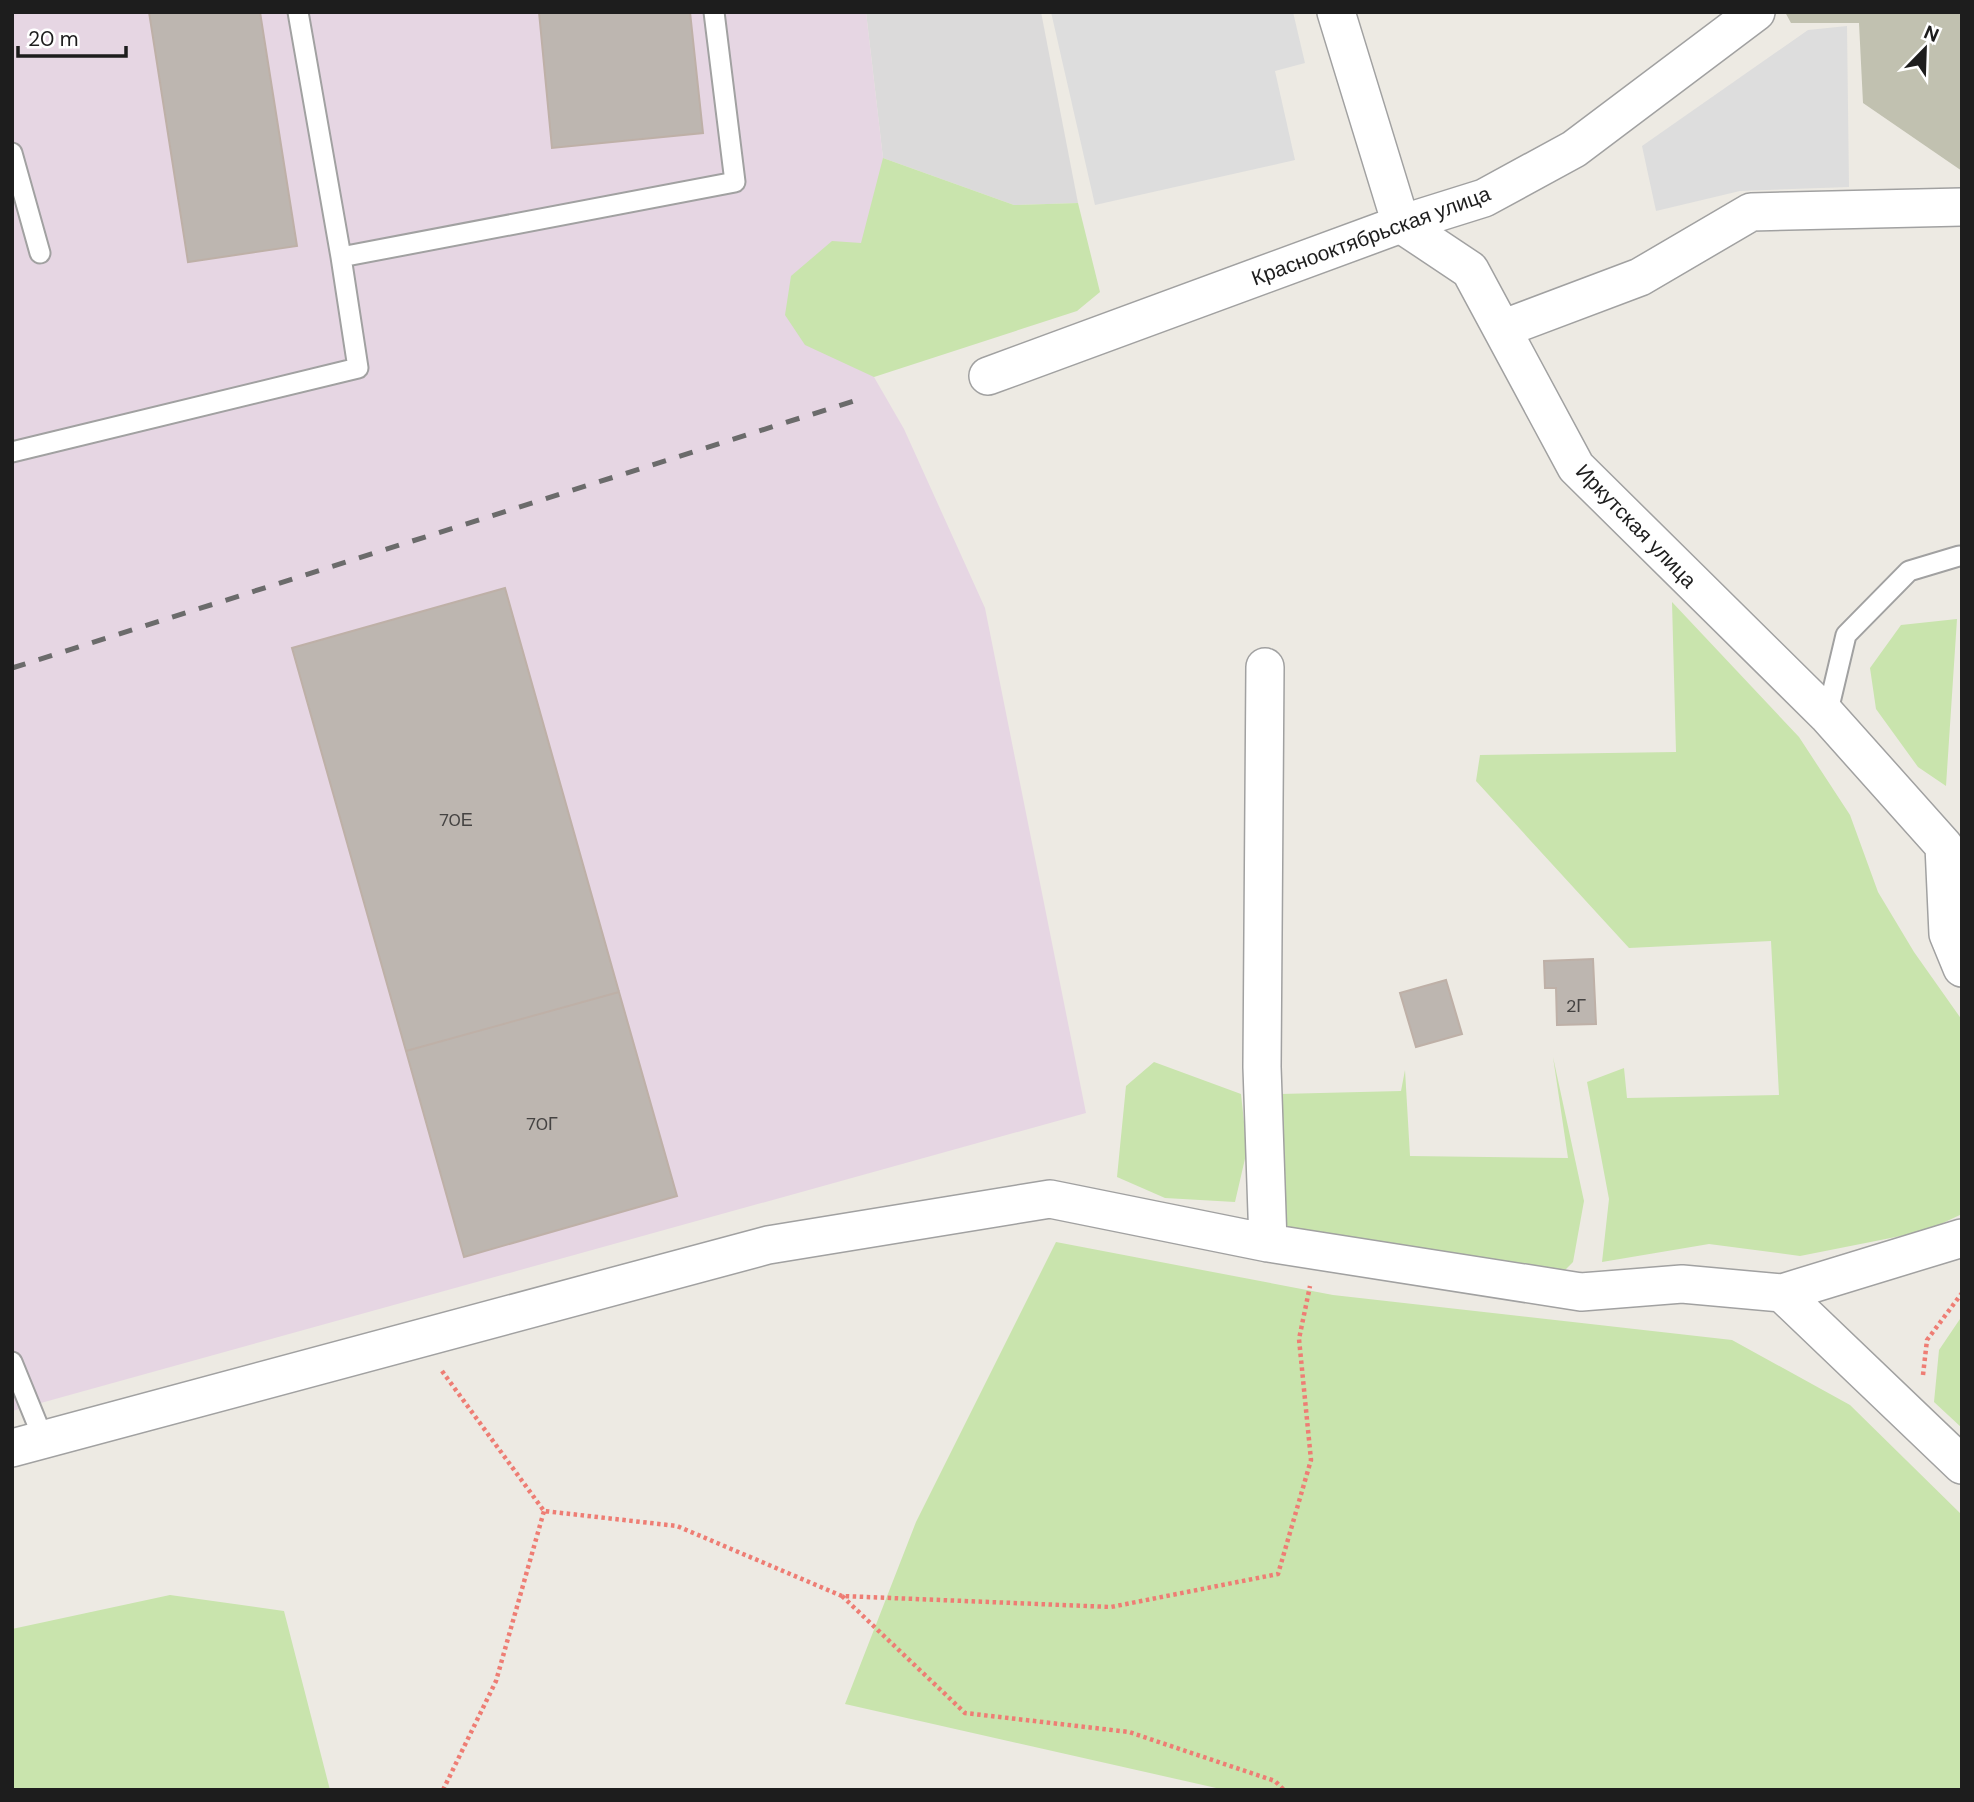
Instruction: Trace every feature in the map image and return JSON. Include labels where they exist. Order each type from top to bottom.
[{"type":"street","points":[[1336,12],[1401,224]]},
{"type":"street","name":"Краснооктябрьская улица","points":[[988,376],[1401,224],[1484,198],[1574,149],[1756,12]]},
{"type":"street","points":[[1502,329],[1640,277],[1751,212],[1962,207]]},
{"type":"street","name":"Иркутская улица","points":[[1401,224],[1469,270],[1576,467],[1827,715],[1953,847],[1948,934],[1962,968]]},
{"type":"street","points":[[1265,667],[1262,1067],[1268,1244]]},
{"type":"street","points":[[28,1443],[768,1245],[1051,1199],[1268,1244],[1581,1292],[1682,1284],[1782,1293],[1962,1238]]},
{"type":"street","points":[[1782,1293],[1962,1465]]},
{"type":"lane","points":[[12,452],[358,368],[298,12]]},
{"type":"lane","points":[[341,257],[735,182],[714,12]]},
{"type":"lane","points":[[12,153],[40,253]]},
{"type":"lane","points":[[1827,715],[1846,635],[1909,571],[1959,556]]},
{"type":"lane","points":[[12,1362],[28,1443]]},
{"type":"path","points":[[842,1596],[1111,1607],[1278,1574],[1311,1460],[1299,1339],[1316,1251]]},
{"type":"path","points":[[1917,1421],[1927,1340],[1962,1293]]},
{"type":"path","points":[[418,1339],[544,1511],[677,1526],[842,1596],[965,1713],[1129,1732],[1275,1781],[1284,1790]]},
{"type":"path","points":[[443,1790],[496,1681],[544,1511]]},
{"type":"shaded area","points":[[12,12],[866,12],[883,158],[874,377],[904,429],[985,608],[1086,1113],[12,1411]]},
{"type":"shaded area","points":[[866,12],[1041,12],[1078,203],[1014,205],[883,158]]},
{"type":"shaded area","points":[[1051,12],[1293,12],[1305,63],[1275,71],[1295,160],[1095,205]]},
{"type":"shaded area","points":[[1785,12],[1962,12],[1962,171],[1863,103],[1859,23],[1791,23]]},
{"type":"shaded area","points":[[1847,26],[1849,187],[1740,191],[1656,211],[1642,146],[1808,30]]},
{"type":"green space","points":[[883,158],[1014,205],[1078,203],[1100,292],[1077,311],[874,377],[805,345],[785,315],[791,276],[832,241],[861,243]]},
{"type":"green space","points":[[1672,602],[1799,737],[1850,815],[1878,892],[1914,952],[1962,1020],[1962,1214],[1926,1231],[1800,1256],[1709,1244],[1602,1262],[1609,1199],[1587,1082],[1624,1068],[1627,1098],[1779,1095],[1771,941],[1629,948],[1476,781],[1480,755],[1676,752]]},
{"type":"green space","points":[[1957,619],[1946,786],[1918,767],[1876,709],[1870,668],[1901,625]]},
{"type":"green space","points":[[1553,1057],[1584,1201],[1573,1262],[1560,1275],[1339,1243],[1284,1226],[1280,1094],[1401,1091],[1405,1070],[1410,1156],[1568,1158]]},
{"type":"green space","points":[[1154,1062],[1241,1094],[1247,1150],[1235,1202],[1165,1198],[1117,1177],[1126,1086]]},
{"type":"green space","points":[[1056,1242],[1333,1295],[1732,1340],[1850,1405],[1962,1515],[1962,1790],[1225,1790],[845,1704],[916,1522]]},
{"type":"green space","points":[[1962,1316],[1962,1428],[1934,1402],[1939,1350]]},
{"type":"green space","points":[[170,1595],[284,1611],[330,1790],[12,1790],[12,1629]]},
{"type":"building","points":[[149,12],[260,12],[297,246],[188,262]]},
{"type":"building","points":[[539,12],[690,12],[703,133],[552,148]]},
{"type":"building","points":[[505,588],[619,992],[406,1051],[292,648]]},
{"type":"building","points":[[1593,959],[1596,1024],[1557,1025],[1556,988],[1545,988],[1544,961]]},
{"type":"building","points":[[1446,980],[1462,1034],[1416,1047],[1400,993]]},
{"type":"building","points":[[619,992],[677,1196],[464,1257],[406,1051]]},
{"type":"railway","points":[[12,668],[860,399]]}]
